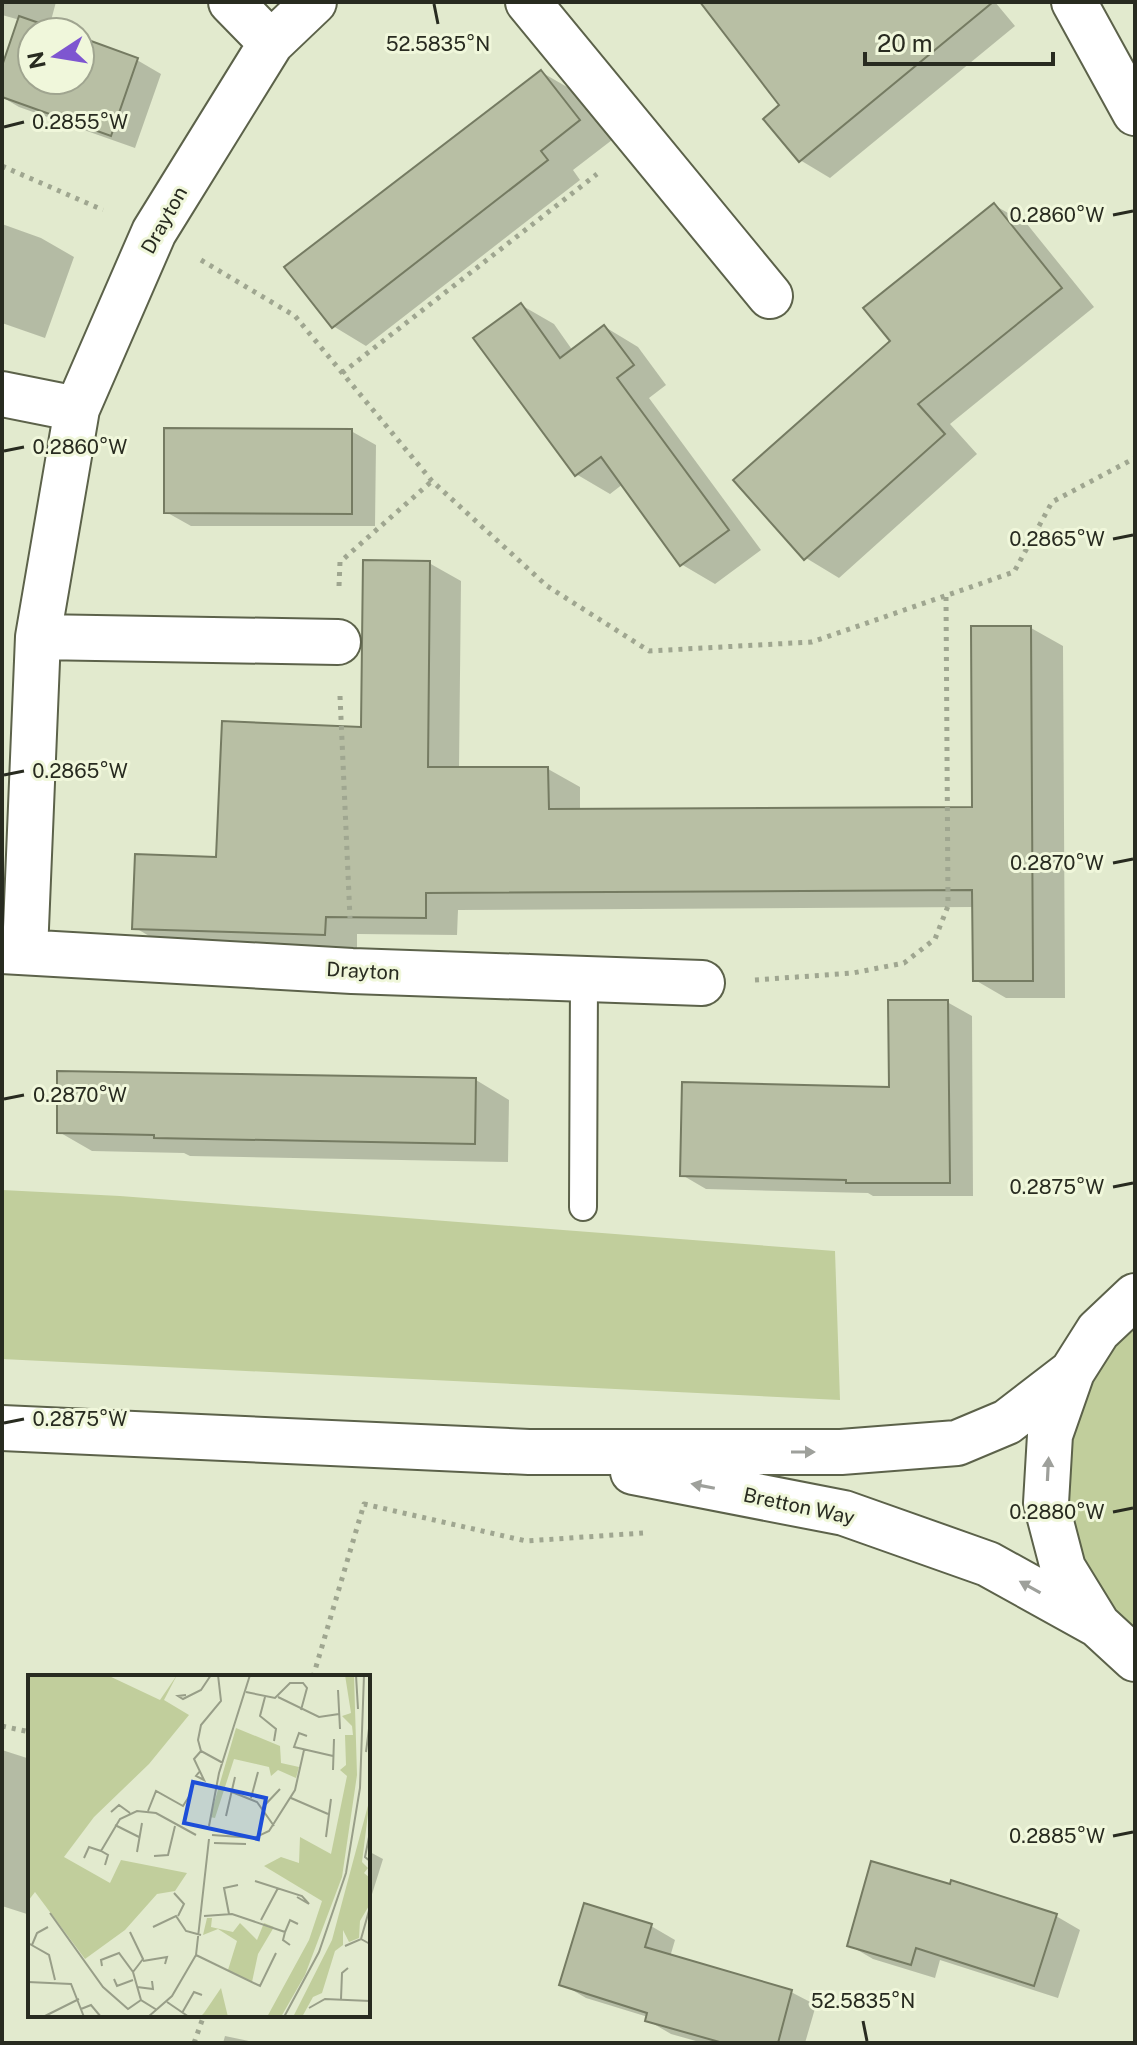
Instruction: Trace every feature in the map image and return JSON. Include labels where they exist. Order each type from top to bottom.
[{"type":"street","points":[[231,2],[271,43]]},
{"type":"street","name":"Drayton","points":[[314,2],[271,43],[154,232],[77,409],[38,637],[13,952],[352,971],[702,983]]},
{"type":"street","points":[[528,2],[770,296]]},
{"type":"street","points":[[1074,2],[1135,113]]},
{"type":"street","points":[[2,394],[77,409]]},
{"type":"street","points":[[38,637],[338,642]]},
{"type":"street","points":[[1135,1296],[1098,1331],[1072,1372],[1050,1435],[1046,1503],[1063,1568],[1098,1625],[1135,1659]]},
{"type":"street","name":"Bretton Way","points":[[2,1428],[529,1452],[841,1452],[957,1443],[1007,1422],[1072,1372]]},
{"type":"street","name":"Bretton Way","points":[[529,1452],[844,1513],[988,1564],[1098,1625]]},
{"type":"lane","points":[[583,1207],[584,980]]},
{"type":"path","points":[[342,373],[642,139]]},
{"type":"path","points":[[2,166],[154,232],[295,316],[432,481],[547,586],[649,651],[812,642],[1014,572],[1052,502],[1135,458]]},
{"type":"path","points":[[352,971],[338,642],[340,562],[432,481]]},
{"type":"path","points":[[702,983],[853,973],[904,963],[935,939],[948,906],[946,595]]},
{"type":"path","points":[[314,1675],[364,1504],[526,1541],[647,1533]]},
{"type":"path","points":[[2,1726],[28,1732]]},
{"type":"path","points":[[194,2043],[203,2017]]},
{"type":"green space","points":[[2,1190],[120,1196],[835,1251],[840,1400],[2,1359]]},
{"type":"green space","points":[[1135,1296],[1135,1659],[1098,1625],[1050,1435]]},
{"type":"building","points":[[700,2],[993,2],[799,162],[763,119],[779,105]]},
{"type":"building","points":[[16,25],[16,96],[96,96],[96,43],[138,58],[111,136],[2,97],[2,66]]},
{"type":"building","points":[[541,70],[580,120],[541,151],[548,160],[332,328],[284,267]]},
{"type":"building","points":[[994,203],[1062,288],[918,404],[945,434],[804,560],[733,480],[890,341],[863,308]]},
{"type":"building","points":[[521,303],[560,358],[604,325],[634,365],[617,378],[729,530],[680,566],[601,457],[575,476],[473,338]]},
{"type":"building","points":[[164,428],[352,429],[352,514],[164,513]]},
{"type":"building","points":[[363,560],[430,561],[428,767],[548,767],[549,809],[972,807],[971,626],[1031,626],[1033,981],[973,981],[972,890],[426,893],[426,918],[326,917],[325,935],[132,929],[135,854],[216,857],[222,721],[361,727]]},
{"type":"building","points":[[888,1000],[948,1000],[950,1183],[846,1183],[846,1180],[680,1176],[682,1082],[889,1087]]},
{"type":"building","points":[[57,1071],[476,1078],[475,1144],[154,1138],[154,1135],[57,1133]]},
{"type":"building","points":[[871,1861],[950,1884],[951,1880],[1057,1914],[1034,1986],[916,1948],[911,1965],[847,1946]]},
{"type":"building","points":[[584,1903],[652,1924],[645,1947],[792,1990],[778,2043],[723,2043],[645,2021],[647,2013],[559,1985]]}]
